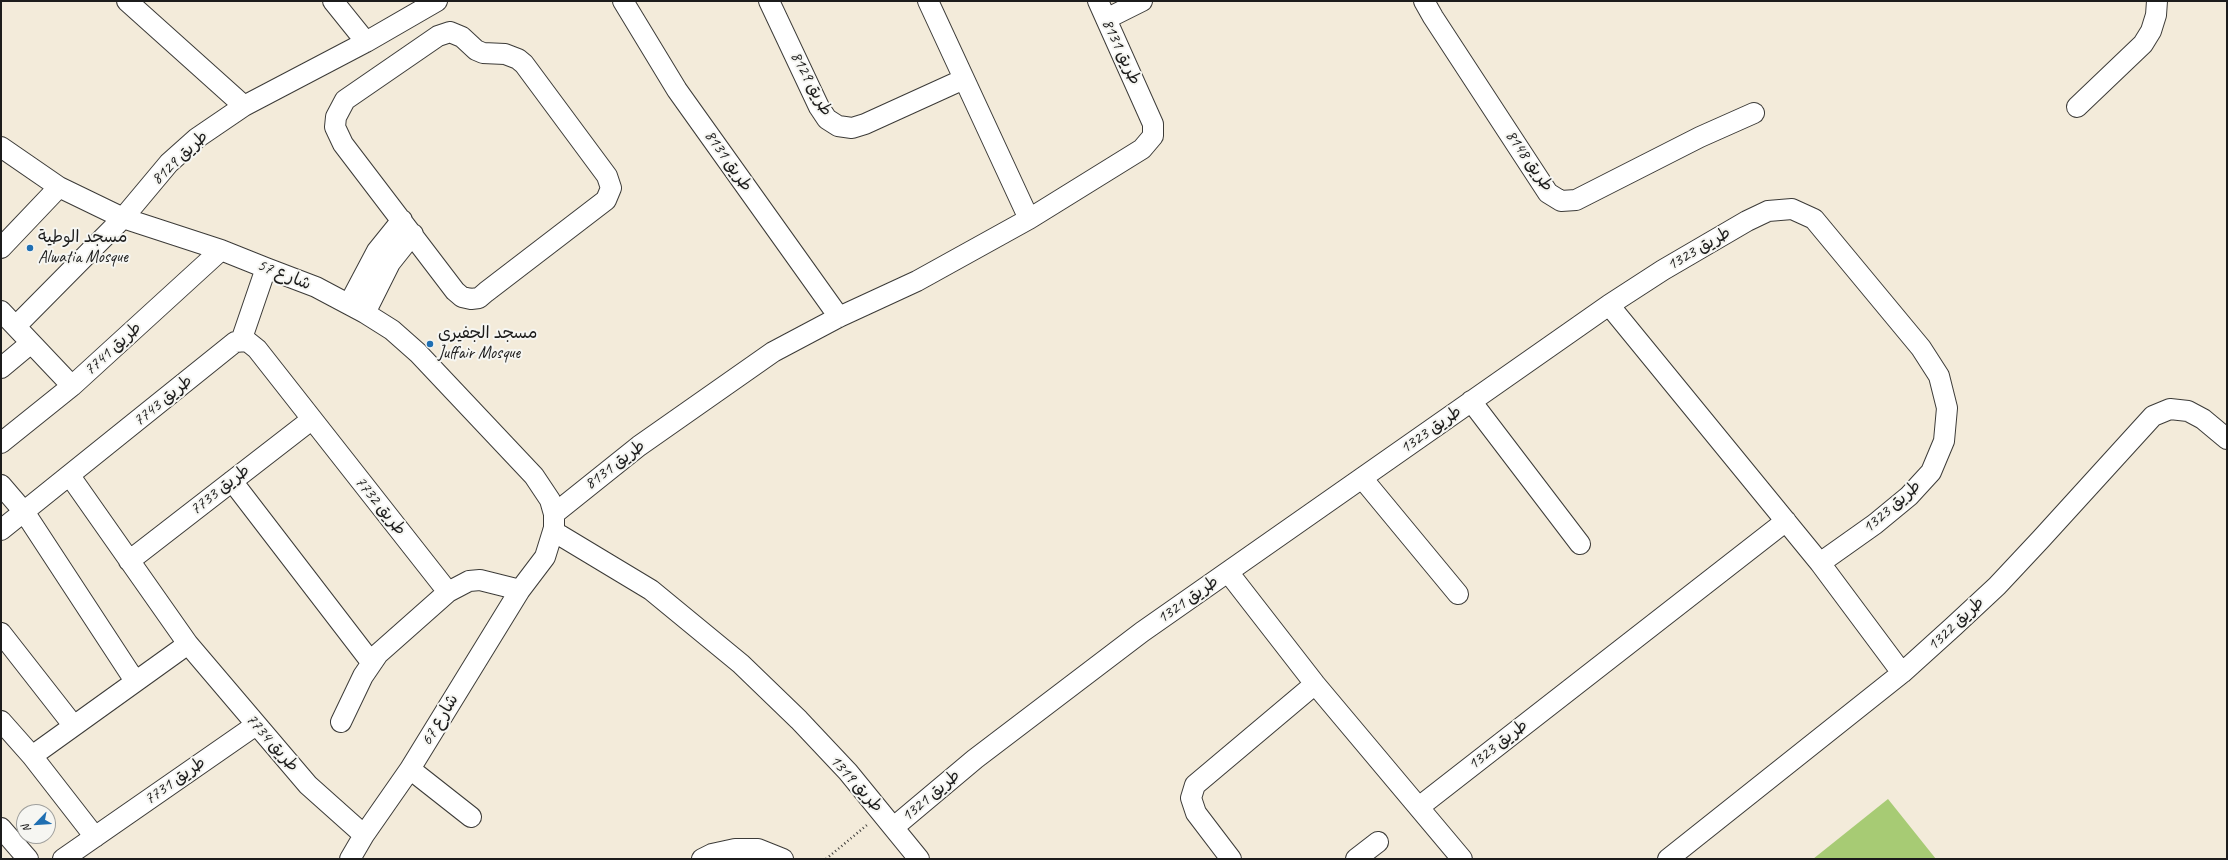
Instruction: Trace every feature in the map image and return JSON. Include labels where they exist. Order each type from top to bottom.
[{"type":"street","points":[[127,1],[244,106]]},
{"type":"street","points":[[333,1],[366,42]]},
{"type":"street","name":"طريق 8129","points":[[16,326],[123,218],[169,163],[197,138],[244,106],[366,42],[436,1]]},
{"type":"street","name":"طريق 8131","points":[[623,1],[677,90],[839,317]]},
{"type":"street","name":"طريق 8129","points":[[769,1],[819,107],[827,119],[838,126],[852,128],[865,124],[964,80]]},
{"type":"street","points":[[928,1],[1029,219]]},
{"type":"street","name":"طريق 8131","points":[[553,522],[639,446],[779,349],[839,317],[917,281],[1029,219],[1142,149],[1153,136],[1153,124],[1145,103],[1098,1]]},
{"type":"street","points":[[1106,20],[1142,1]]},
{"type":"street","name":"طريق 8148","points":[[1424,1],[1548,193],[1561,201],[1576,200],[1700,137],[1754,113]]},
{"type":"street","points":[[2077,107],[2143,44],[2151,30],[2156,15],[2157,1]]},
{"type":"street","points":[[444,33],[456,34],[483,54],[505,54],[518,59],[524,64],[610,182],[611,188],[606,200],[479,298],[471,299],[462,297],[456,292],[408,227],[343,144],[335,127],[336,117],[344,100],[444,33]]},
{"type":"street","name":"شارع 57","points":[[1,147],[59,187],[123,218],[221,250],[316,287],[357,308],[392,330],[418,353],[524,467]]},
{"type":"street","points":[[1,248],[59,187]]},
{"type":"street","name":"طريق 1323","points":[[1228,572],[1608,305],[1663,270],[1746,221],[1768,211],[1792,209],[1814,218],[1921,348],[1939,376],[1947,408],[1944,441],[1931,472],[1909,496],[1886,515],[1820,562]]},
{"type":"street","points":[[357,308],[377,251],[408,227]]},
{"type":"street","name":"طريق 7741","points":[[1,443],[72,386],[221,250]]},
{"type":"street","points":[[266,268],[241,341],[253,344],[311,420]]},
{"type":"street","points":[[1608,305],[1820,562],[1902,673]]},
{"type":"street","points":[[1,311],[72,386]]},
{"type":"street","name":"طريق 7743","points":[[1,530],[25,513],[230,346],[241,341]]},
{"type":"street","points":[[1,368],[31,343]]},
{"type":"street","points":[[1471,401],[1580,544]]},
{"type":"street","name":"طريق 1322","points":[[1668,859],[1902,673],[1997,586],[2153,416],[2170,409],[2188,411],[2203,419],[2227,439]]},
{"type":"street","name":"طريق 7733","points":[[129,561],[311,420]]},
{"type":"street","name":"طريق 7732","points":[[311,420],[448,592]]},
{"type":"street","points":[[524,467],[543,488],[553,522]]},
{"type":"street","name":"شارع 67","points":[[524,467],[532,482],[544,518],[540,549],[524,585]]},
{"type":"street","name":"طريق 7734","points":[[70,476],[188,644],[308,785],[364,835]]},
{"type":"street","points":[[1362,478],[1458,594]]},
{"type":"street","points":[[232,481],[371,662]]},
{"type":"street","points":[[1,485],[25,513],[135,681]]},
{"type":"street","name":"طريق 1323","points":[[1418,807],[1786,521]]},
{"type":"street","name":"شارع 67","points":[[350,859],[364,835],[410,769],[524,585],[545,557],[553,522]]},
{"type":"street","name":"طريق 1319","points":[[553,522],[651,590],[742,664],[799,720],[888,819],[919,859]]},
{"type":"street","name":"طريق 1321","points":[[888,819],[1058,694],[1228,572],[1315,684],[1462,859]]},
{"type":"street","points":[[342,722],[371,662],[386,646],[448,592],[469,581],[480,580],[524,585]]},
{"type":"street","points":[[3,640],[73,725]]},
{"type":"street","points":[[32,756],[73,725],[188,644]]},
{"type":"street","points":[[1231,859],[1196,813],[1191,798],[1194,785],[1315,684]]},
{"type":"street","points":[[1,720],[32,756],[95,838]]},
{"type":"street","name":"طريق 7731","points":[[63,859],[256,725]]},
{"type":"street","points":[[410,769],[471,817]]},
{"type":"street","points":[[1,828],[28,859]]},
{"type":"street","points":[[1356,859],[1378,842]]},
{"type":"street","points":[[702,859],[734,849],[758,849],[783,859]]},
{"type":"path","points":[[826,859],[888,819]]},
{"type":"green space","points":[[1888,799],[1936,859],[1813,859]]},
{"type":"place","name":"مسجد الوطية Alwatia Mosque","points":[[30,248]]},
{"type":"place","name":"مسجد الجفيري Juffair Mosque","points":[[430,344]]}]
